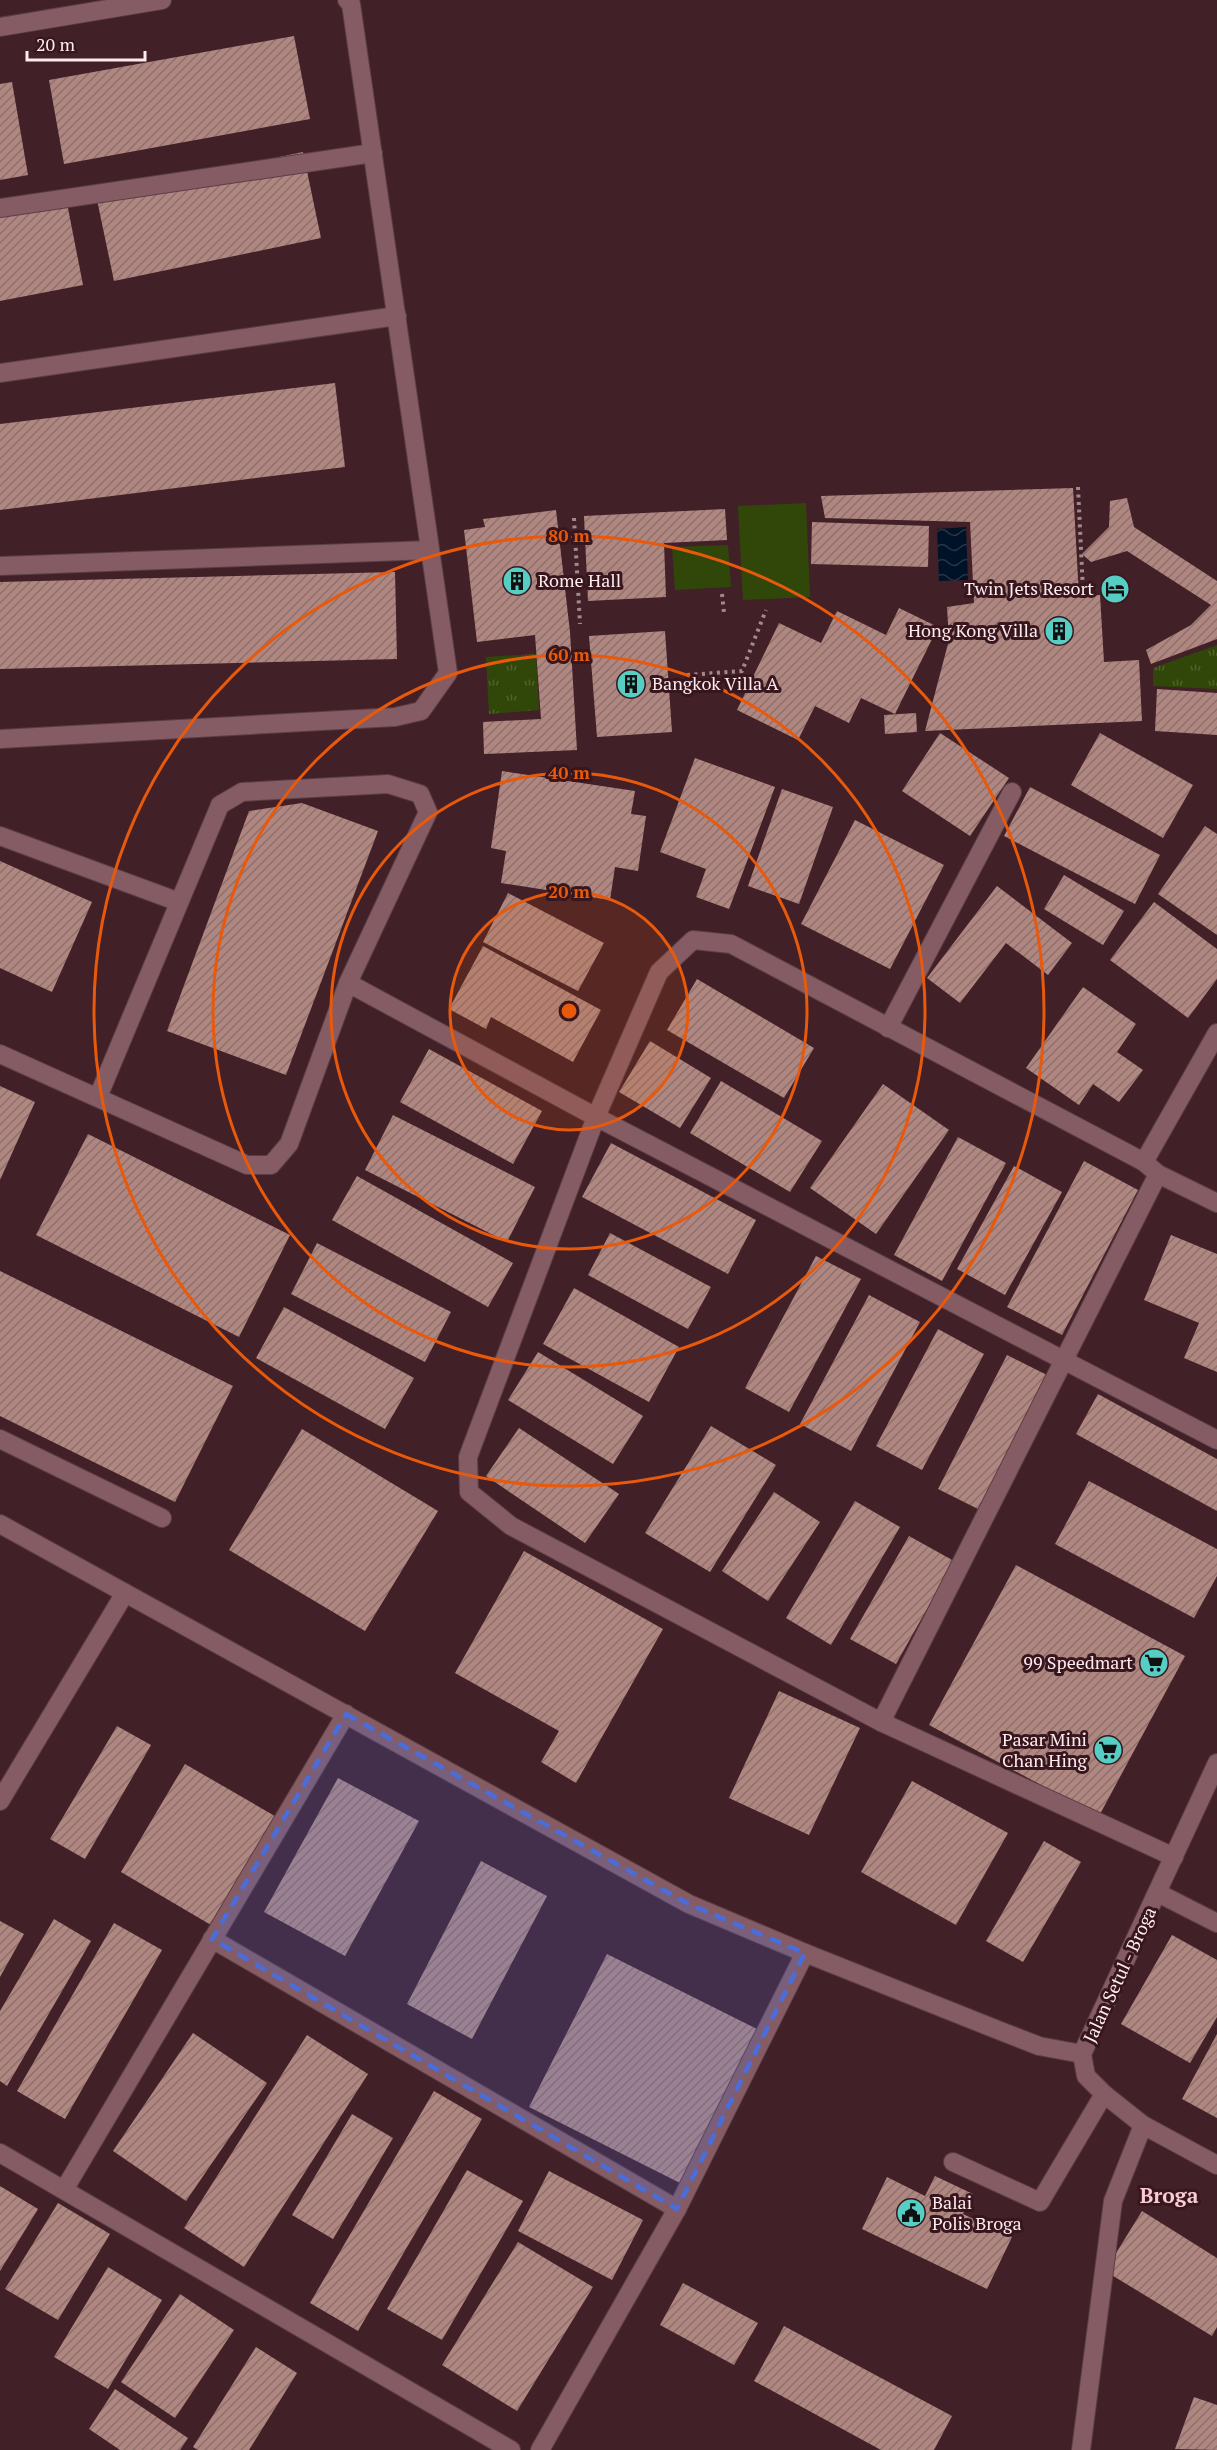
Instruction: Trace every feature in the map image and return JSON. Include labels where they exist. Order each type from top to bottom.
[{"type":"street","points":[[0,27],[162,0]]},
{"type":"street","points":[[0,739],[395,717],[421,711],[448,673],[351,4],[347,0]]},
{"type":"street","points":[[0,208],[373,153]]},
{"type":"street","points":[[0,374],[397,316]]},
{"type":"street","points":[[0,566],[430,550]]},
{"type":"street","points":[[0,1054],[247,1165],[271,1166],[289,1144],[348,983],[428,812],[420,794],[388,784],[377,784],[242,792],[220,805],[98,1097]]},
{"type":"street","points":[[888,1028],[1012,792]]},
{"type":"street","points":[[0,836],[179,902]]},
{"type":"street","points":[[1174,1857],[881,1722],[510,1526],[469,1492],[468,1457],[596,1117],[659,972],[693,940],[730,944],[1144,1162],[1158,1174],[1217,1203]]},
{"type":"street","points":[[348,983],[596,1117],[1217,1440]]},
{"type":"street","points":[[1144,1162],[1217,1033]]},
{"type":"street","points":[[881,1722],[1158,1174]]},
{"type":"street","points":[[0,1439],[162,1518]]},
{"type":"street","points":[[0,1524],[689,1904],[1039,2046],[1082,2054]]},
{"type":"street","points":[[0,1801],[125,1593]]},
{"type":"street","points":[[64,2190],[346,1714]]},
{"type":"street","name":"Jalan Setul - Broga","points":[[1217,1763],[1082,2054],[1086,2076],[1104,2094],[1143,2125],[1217,2165]]},
{"type":"street","points":[[1158,1893],[1217,1923]]},
{"type":"street","points":[[212,1939],[677,2209]]},
{"type":"street","points":[[540,2450],[677,2209],[805,1953]]},
{"type":"street","points":[[953,2162],[1040,2202],[1104,2094]]},
{"type":"street","points":[[1080,2450],[1113,2201],[1143,2125]]},
{"type":"street","points":[[0,2153],[511,2450]]},
{"type":"path","points":[[1078,487],[1083,591]]},
{"type":"path","points":[[574,518],[580,624]]},
{"type":"path","points":[[722,594],[724,613]]},
{"type":"path","points":[[687,675],[742,671],[766,610]]},
{"type":"highlighted area","points":[[346,1714],[689,1904],[805,1953],[677,2209],[212,1939]]},
{"type":"green space","points":[[806,503],[810,597],[743,600],[738,506]]},
{"type":"green space","points":[[728,545],[731,587],[675,590],[672,547]]},
{"type":"green space","points":[[1217,645],[1217,689],[1153,686],[1153,668]]},
{"type":"green space","points":[[536,654],[539,710],[489,714],[486,657]]},
{"type":"water","points":[[966,527],[968,580],[939,581],[937,529]]},
{"type":"building","points":[[294,36],[310,119],[64,164],[49,80]]},
{"type":"building","points":[[12,82],[28,175],[0,180],[0,84]]},
{"type":"building","points":[[303,152],[321,238],[114,281],[96,195]]},
{"type":"building","points":[[67,203],[83,285],[0,301],[0,215]]},
{"type":"building","points":[[335,383],[345,467],[0,510],[0,424]]},
{"type":"building","points":[[1073,488],[1079,596],[1100,595],[1104,662],[1139,660],[1142,721],[925,731],[949,640],[947,607],[974,603],[970,522],[825,518],[821,496]]},
{"type":"building","points":[[1127,498],[1134,527],[1217,581],[1217,639],[1151,664],[1146,650],[1191,625],[1211,605],[1127,551],[1091,562],[1082,554],[1109,527],[1110,501]]},
{"type":"building","points":[[725,509],[727,540],[664,543],[666,597],[588,601],[584,516]]},
{"type":"building","name":"Rome Hall","points":[[556,510],[570,632],[577,750],[484,754],[483,722],[541,719],[535,635],[477,642],[464,530],[485,527],[483,519]]},
{"type":"building","points":[[812,522],[929,526],[928,567],[811,564]]},
{"type":"building","points":[[395,572],[397,659],[0,669],[0,582]]},
{"type":"building","points":[[899,608],[938,627],[895,714],[861,698],[849,723],[815,706],[798,740],[737,710],[779,623],[821,643],[837,611],[886,635]]},
{"type":"building","name":"Bangkok Villa A","points":[[665,631],[672,732],[597,737],[589,636]]},
{"type":"building","points":[[1157,689],[1217,693],[1217,735],[1155,731]]},
{"type":"building","points":[[916,713],[917,732],[885,734],[884,715]]},
{"type":"building","points":[[940,733],[1009,778],[970,836],[902,791]]},
{"type":"building","points":[[1100,733],[1193,785],[1163,838],[1071,785]]},
{"type":"building","points":[[695,758],[775,787],[729,909],[696,897],[706,869],[660,852]]},
{"type":"building","points":[[502,771],[635,791],[631,814],[646,816],[638,871],[615,867],[610,900],[501,883],[506,851],[491,848]]},
{"type":"building","points":[[1030,787],[1160,855],[1135,904],[1004,836]]},
{"type":"building","points":[[782,789],[833,807],[799,904],[748,886]]},
{"type":"building","points":[[302,803],[378,831],[286,1075],[167,1031],[249,811]]},
{"type":"building","points":[[855,820],[944,865],[890,969],[801,924]]},
{"type":"building","points":[[1205,826],[1217,834],[1217,935],[1158,894]]},
{"type":"building","points":[[0,861],[92,902],[52,992],[0,968]]},
{"type":"building","points":[[1064,875],[1124,911],[1103,945],[1044,909]]},
{"type":"building","points":[[997,886],[1072,943],[1048,975],[1006,943],[960,1003],[927,978]]},
{"type":"building","points":[[508,893],[604,943],[578,991],[483,942]]},
{"type":"building","points":[[1154,902],[1217,949],[1217,979],[1188,1018],[1110,960]]},
{"type":"building","points":[[483,946],[601,1010],[573,1062],[491,1017],[486,1029],[449,1009]]},
{"type":"building","points":[[697,979],[814,1048],[784,1098],[667,1030]]},
{"type":"building","points":[[1083,987],[1136,1024],[1117,1052],[1143,1070],[1119,1102],[1093,1084],[1079,1105],[1026,1068]]},
{"type":"building","points":[[650,1041],[711,1078],[680,1128],[619,1092]]},
{"type":"building","points":[[429,1049],[542,1111],[513,1164],[400,1102]]},
{"type":"building","points":[[721,1081],[822,1141],[790,1192],[690,1133]]},
{"type":"building","points":[[883,1084],[949,1130],[876,1234],[810,1188]]},
{"type":"building","points":[[0,1086],[35,1102],[0,1180]]},
{"type":"building","points":[[393,1115],[535,1187],[507,1242],[365,1170]]},
{"type":"building","points":[[88,1134],[290,1235],[239,1337],[36,1235]]},
{"type":"building","points":[[958,1137],[1006,1163],[942,1281],[894,1255]]},
{"type":"building","points":[[611,1143],[756,1220],[728,1274],[582,1197]]},
{"type":"building","points":[[1084,1161],[1138,1190],[1062,1335],[1007,1307]]},
{"type":"building","points":[[1014,1166],[1062,1192],[1005,1295],[957,1269]]},
{"type":"building","points":[[357,1176],[513,1263],[488,1307],[332,1220]]},
{"type":"building","points":[[610,1233],[711,1287],[688,1329],[588,1275]]},
{"type":"building","points":[[1171,1235],[1217,1254],[1217,1372],[1184,1358],[1199,1323],[1144,1300]]},
{"type":"building","points":[[317,1243],[451,1312],[425,1362],[291,1294]]},
{"type":"building","points":[[816,1256],[861,1279],[789,1412],[745,1388]]},
{"type":"building","points":[[0,1271],[233,1386],[175,1502],[0,1416]]},
{"type":"building","points":[[574,1288],[679,1347],[649,1402],[543,1344]]},
{"type":"building","points":[[869,1295],[920,1322],[851,1451],[800,1424]]},
{"type":"building","points":[[284,1307],[414,1378],[385,1429],[256,1358]]},
{"type":"building","points":[[938,1329],[984,1354],[922,1470],[876,1446]]},
{"type":"building","points":[[538,1352],[643,1416],[613,1464],[508,1400]]},
{"type":"building","points":[[1007,1355],[1049,1376],[980,1510],[938,1489]]},
{"type":"building","points":[[1098,1394],[1217,1459],[1217,1511],[1076,1434]]},
{"type":"building","points":[[711,1426],[776,1465],[710,1572],[645,1533]]},
{"type":"building","points":[[519,1428],[619,1494],[585,1543],[486,1476]]},
{"type":"building","points":[[302,1429],[438,1511],[365,1631],[229,1550]]},
{"type":"building","points":[[1089,1481],[1217,1549],[1217,1576],[1194,1618],[1055,1544]]},
{"type":"building","points":[[774,1492],[820,1522],[768,1601],[722,1571]]},
{"type":"building","points":[[855,1501],[900,1527],[831,1645],[786,1618]]},
{"type":"building","points":[[909,1536],[954,1561],[896,1664],[850,1639]]},
{"type":"building","points":[[524,1551],[663,1629],[576,1783],[541,1762],[559,1731],[455,1673]]},
{"type":"building","points":[[1016,1565],[1185,1656],[1099,1816],[929,1725]]},
{"type":"building","points":[[779,1691],[860,1728],[809,1835],[729,1798]]},
{"type":"building","points":[[117,1726],[151,1745],[85,1859],[50,1839]]},
{"type":"building","points":[[185,1764],[280,1819],[216,1928],[121,1872]]},
{"type":"building","points":[[338,1778],[419,1821],[345,1956],[264,1912]]},
{"type":"building","points":[[912,1781],[1008,1833],[956,1925],[861,1872]]},
{"type":"building","points":[[1044,1841],[1081,1862],[1023,1962],[986,1941]]},
{"type":"building","points":[[481,1861],[547,1896],[472,2039],[407,2004]]},
{"type":"building","points":[[54,1919],[91,1941],[7,2086],[0,2081],[0,2011]]},
{"type":"building","points":[[0,1921],[24,1934],[0,1977]]},
{"type":"building","points":[[114,1923],[162,1950],[65,2119],[17,2091]]},
{"type":"building","points":[[1172,1935],[1217,1960],[1217,2017],[1190,2063],[1121,2024]]},
{"type":"building","points":[[607,1954],[763,2032],[684,2185],[529,2107]]},
{"type":"building","points":[[193,2033],[267,2083],[186,2201],[113,2151]]},
{"type":"building","points":[[1217,2034],[1217,2118],[1182,2099]]},
{"type":"building","points":[[307,2035],[368,2074],[244,2267],[184,2228]]},
{"type":"building","points":[[434,2091],[482,2119],[358,2331],[310,2303]]},
{"type":"building","points":[[352,2114],[393,2138],[333,2239],[292,2215]]},
{"type":"building","points":[[467,2170],[523,2201],[442,2340],[387,2309]]},
{"type":"building","points":[[549,2171],[643,2220],[612,2280],[518,2231]]},
{"type":"building","points":[[935,2176],[973,2194],[963,2214],[1012,2237],[987,2289],[862,2229],[887,2177],[925,2196]]},
{"type":"building","points":[[0,2186],[38,2209],[0,2271]]},
{"type":"building","points":[[58,2203],[110,2234],[58,2320],[5,2289]]},
{"type":"building","points":[[1142,2211],[1217,2258],[1217,2327],[1212,2336],[1105,2271]]},
{"type":"building","points":[[518,2242],[593,2287],[517,2411],[442,2365]]},
{"type":"building","points":[[108,2267],[162,2300],[108,2389],[54,2357]]},
{"type":"building","points":[[683,2283],[758,2323],[734,2365],[660,2325]]},
{"type":"building","points":[[180,2294],[234,2330],[175,2418],[121,2382]]},
{"type":"building","points":[[784,2326],[952,2416],[934,2450],[881,2450],[754,2381]]},
{"type":"building","points":[[256,2347],[297,2373],[249,2450],[198,2450],[193,2447]]},
{"type":"building","points":[[115,2389],[188,2438],[180,2450],[120,2450],[89,2429]]},
{"type":"building","points":[[1194,2397],[1217,2405],[1217,2450],[1175,2449]]},
{"type":"place","name":"Rome Hall","points":[[517,581]]},
{"type":"place","name":"Twin Jets Resort","points":[[1115,589]]},
{"type":"place","name":"Hong Kong Villa","points":[[1059,631]]},
{"type":"place","name":"Bangkok Villa A","points":[[631,684]]},
{"type":"place","name":"99 Speedmart","points":[[1154,1663]]},
{"type":"place","name":"Pasar Mini Chan Hing","points":[[1108,1750]]},
{"type":"place","name":"Balai Polis Broga","points":[[911,2213]]},
{"type":"district","name":"Broga","points":[[1169,2196]]}]
